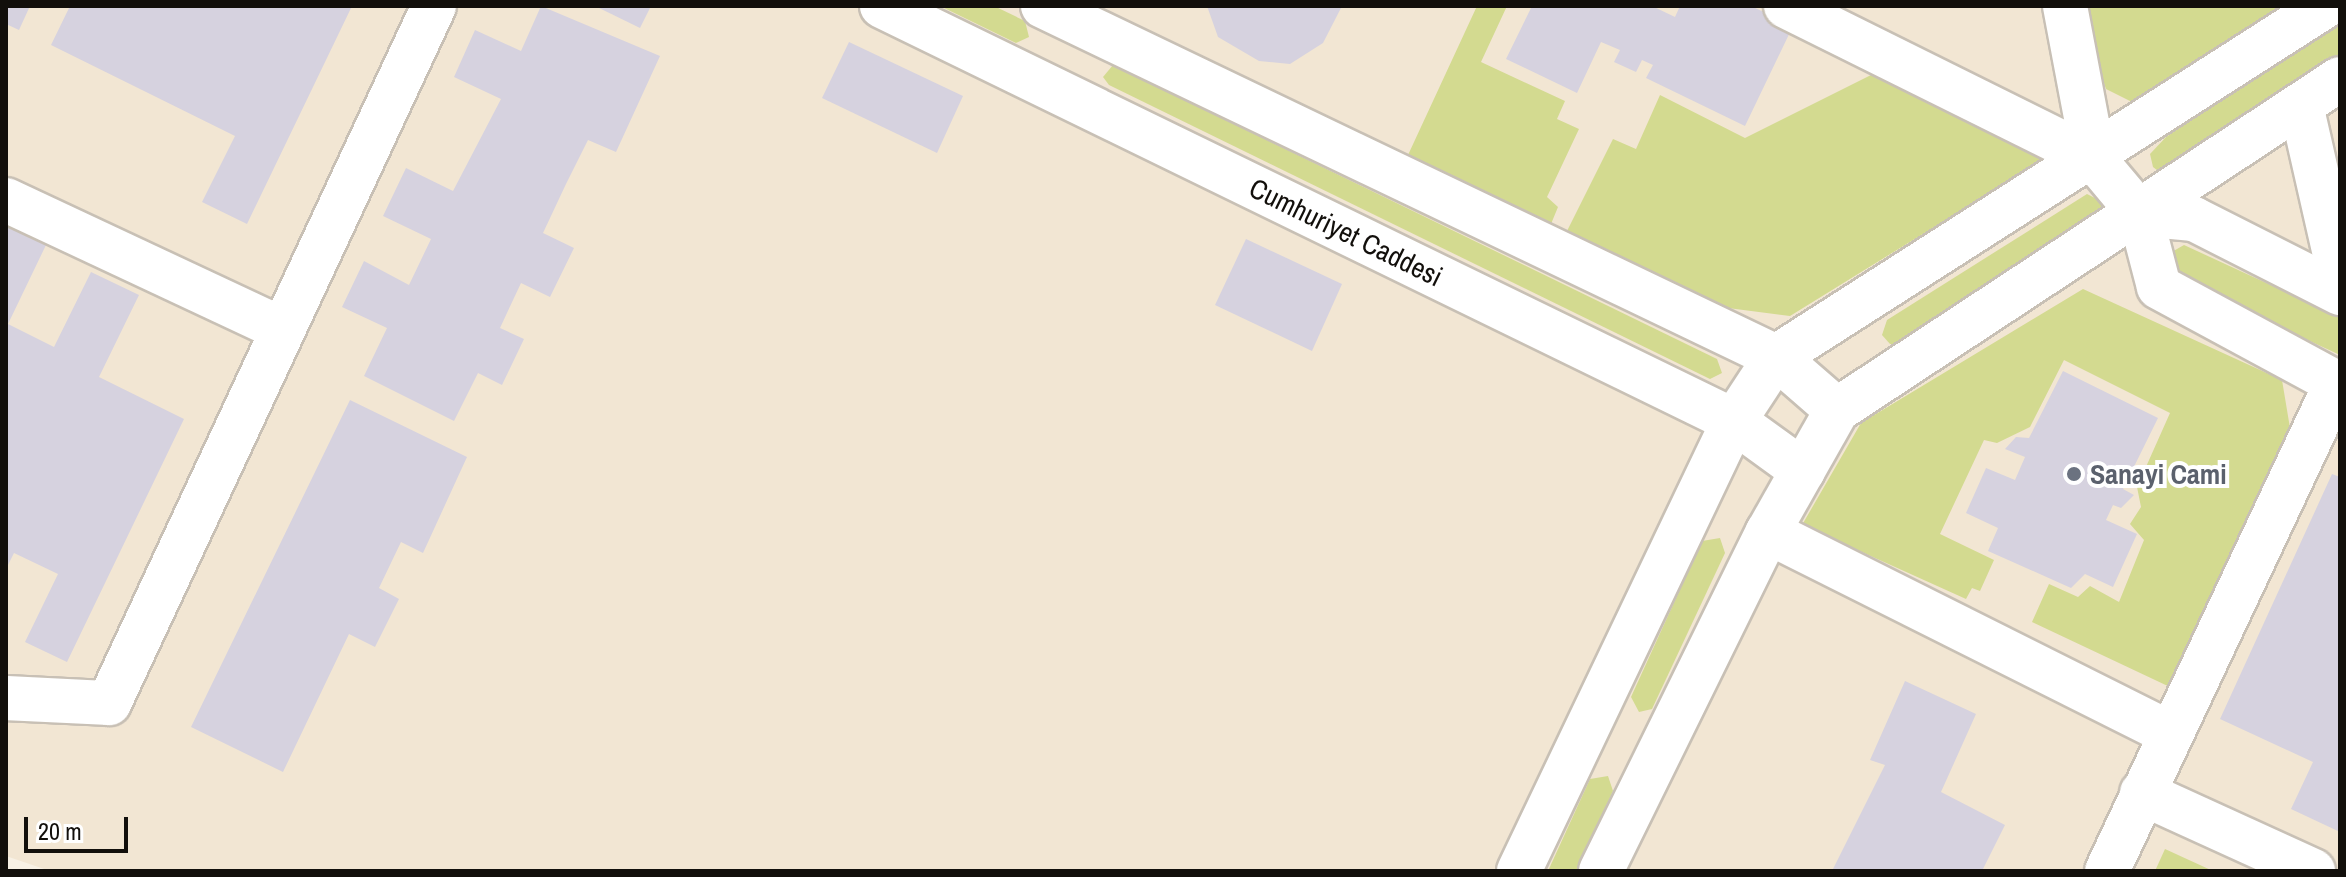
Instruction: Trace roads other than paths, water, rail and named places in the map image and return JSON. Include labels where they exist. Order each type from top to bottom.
[{"type":"street","points":[[6,698],[109,703],[279,328],[434,6]]},
{"type":"street","name":"Cumhuriyet Caddesi","points":[[882,6],[1734,421],[1803,471]]},
{"type":"street","points":[[1043,6],[1110,20],[1404,185],[1776,357],[1837,410]]},
{"type":"street","points":[[1786,6],[2094,159],[2140,214],[2159,287],[2338,384],[2169,733],[2107,871]]},
{"type":"street","points":[[2065,6],[2094,159]]},
{"type":"street","points":[[1519,871],[1734,421],[1776,357],[2094,159],[2325,6]]},
{"type":"street","points":[[1601,871],[1768,532],[1837,410],[2140,214],[2340,79]]},
{"type":"street","points":[[2301,105],[2340,277]]},
{"type":"street","points":[[6,200],[279,328]]},
{"type":"street","points":[[2140,214],[2194,219],[2340,293]]},
{"type":"street","points":[[1768,532],[2169,733]]},
{"type":"street","points":[[2142,793],[2313,871]]},
{"type":"place","name":"Sanayi Cami","points":[[2074,474]]}]
